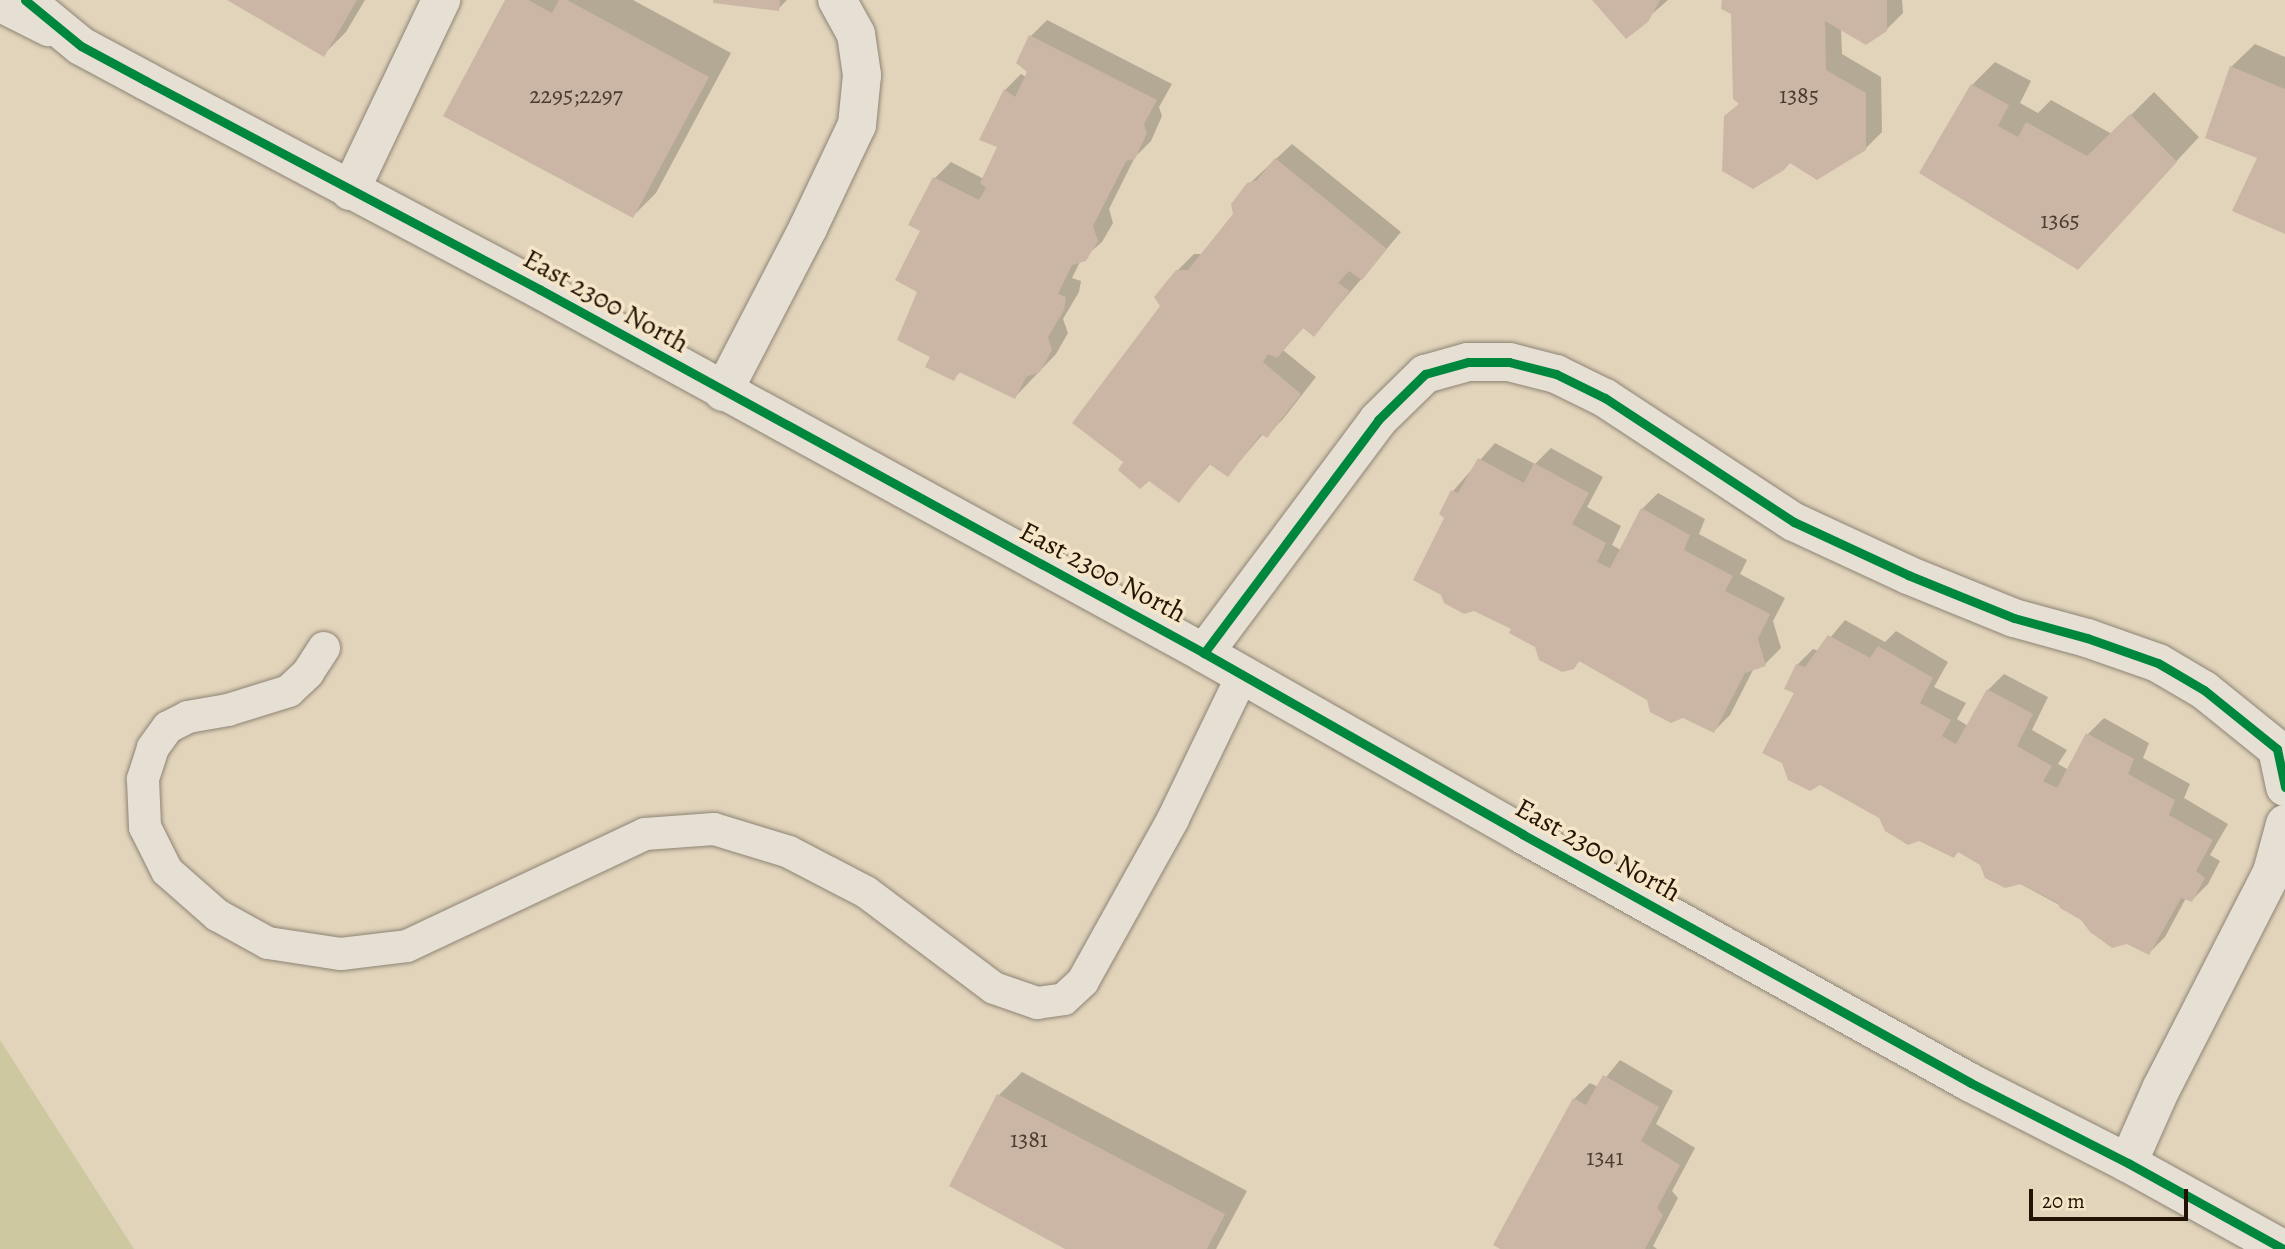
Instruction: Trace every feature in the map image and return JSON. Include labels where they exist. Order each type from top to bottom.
[{"type":"street","name":"East 2300 North","points":[[25,0],[81,46],[539,289],[1242,674],[1522,834],[1959,1076],[2128,1163],[2283,1249]]},
{"type":"street","points":[[350,191],[441,0]]},
{"type":"street","points":[[723,392],[808,228],[857,125],[862,75],[856,34],[837,0]]},
{"type":"street","points":[[1204,653],[1378,420],[1425,374],[1468,362],[1508,362],[1556,374],[1605,398],[1794,522],[1895,569],[2014,618],[2087,638],[2158,663],[2204,690],[2277,750],[2285,787]]},
{"type":"street","points":[[2128,1163],[2161,1089],[2272,873],[2285,824]]},
{"type":"lane","points":[[0,6],[81,46]]},
{"type":"lane","points":[[324,648],[308,673],[289,691],[228,710],[188,717],[168,727],[153,748],[144,779],[145,827],[167,871],[217,915],[268,943],[341,954],[407,946],[645,834],[714,829],[789,852],[866,892],[994,988],[1037,1003],[1064,999],[1083,981],[1173,819],[1242,674]]},
{"type":"shaded area","points":[[0,1040],[134,1249],[0,1249]]},
{"type":"building","points":[[227,0],[357,0],[324,57]]},
{"type":"building","points":[[505,0],[528,0],[552,13],[559,0],[567,0],[709,77],[633,218],[443,116]]},
{"type":"building","points":[[713,0],[780,0],[779,11],[713,3]]},
{"type":"building","points":[[1592,0],[1660,0],[1648,22],[1626,39]]},
{"type":"building","points":[[1722,0],[1887,0],[1887,31],[1866,45],[1825,21],[1826,70],[1866,93],[1866,150],[1817,180],[1790,163],[1784,170],[1753,189],[1722,171],[1724,116],[1739,104],[1733,99],[1731,14],[1721,9]]},
{"type":"building","points":[[1029,35],[1157,100],[1144,124],[1147,133],[1135,159],[1126,161],[1093,226],[1098,241],[1086,261],[1072,265],[1058,294],[1066,297],[1064,310],[1048,337],[1052,350],[1040,372],[1026,377],[1015,399],[959,372],[954,381],[925,367],[930,357],[897,340],[917,292],[895,280],[920,231],[908,225],[933,177],[979,200],[986,188],[980,183],[997,147],[979,140],[1004,89],[1015,97],[1027,72],[1016,63]]},
{"type":"building","points":[[2230,66],[2285,89],[2285,234],[2232,211],[2257,158],[2205,138]]},
{"type":"building","points":[[1971,84],[2009,105],[1998,126],[2018,137],[2026,122],[2087,156],[2130,114],[2177,162],[2078,270],[1919,173]]},
{"type":"building","points":[[1275,158],[1387,249],[1362,280],[1349,271],[1338,283],[1350,291],[1314,337],[1303,328],[1277,358],[1268,354],[1263,362],[1301,394],[1267,438],[1261,434],[1228,477],[1209,464],[1179,503],[1149,481],[1140,489],[1118,470],[1123,462],[1072,423],[1160,306],[1154,297],[1176,270],[1188,270],[1233,214],[1231,204],[1247,183],[1257,180]]},
{"type":"building","points":[[1478,458],[1524,483],[1534,463],[1589,493],[1572,524],[1606,543],[1597,562],[1610,568],[1641,508],[1690,535],[1684,550],[1733,576],[1725,591],[1770,614],[1758,639],[1766,666],[1745,673],[1714,733],[1683,718],[1671,723],[1650,712],[1647,700],[1579,661],[1574,669],[1562,672],[1539,660],[1535,647],[1509,633],[1511,629],[1474,611],[1464,614],[1444,603],[1441,595],[1413,580],[1444,518],[1439,514],[1451,490],[1458,493]]},
{"type":"building","points":[[1828,635],[1870,658],[1878,646],[1933,678],[1920,703],[1951,720],[1942,736],[1956,744],[1987,689],[2033,714],[2017,746],[2052,766],[2043,781],[2057,788],[2086,733],[2134,759],[2128,774],[2175,800],[2169,815],[2213,840],[2196,871],[2205,878],[2192,902],[2181,898],[2149,955],[2127,944],[2112,948],[2090,932],[2081,920],[2060,908],[2058,903],[2021,884],[2005,888],[1985,878],[1980,865],[1958,852],[1954,858],[1919,841],[1908,845],[1885,831],[1879,818],[1820,785],[1810,791],[1788,780],[1782,763],[1762,753],[1794,693],[1784,689],[1796,664],[1805,667]]},
{"type":"building","points":[[1603,1075],[1659,1107],[1641,1141],[1680,1165],[1657,1208],[1663,1215],[1645,1249],[1500,1249],[1493,1245],[1573,1098],[1586,1105]]},
{"type":"building","points":[[997,1094],[1225,1214],[1207,1249],[1065,1249],[949,1186]]},
{"type":"cycle path","points":[[25,0],[81,46],[539,289],[1204,653],[1522,834],[1971,1083],[2128,1163],[2283,1249]]},
{"type":"cycle path","points":[[1204,653],[1378,420],[1425,374],[1468,362],[1509,362],[1556,374],[1605,398],[1794,522],[1908,575],[2014,618],[2087,638],[2158,663],[2204,690],[2277,749],[2285,787]]}]
